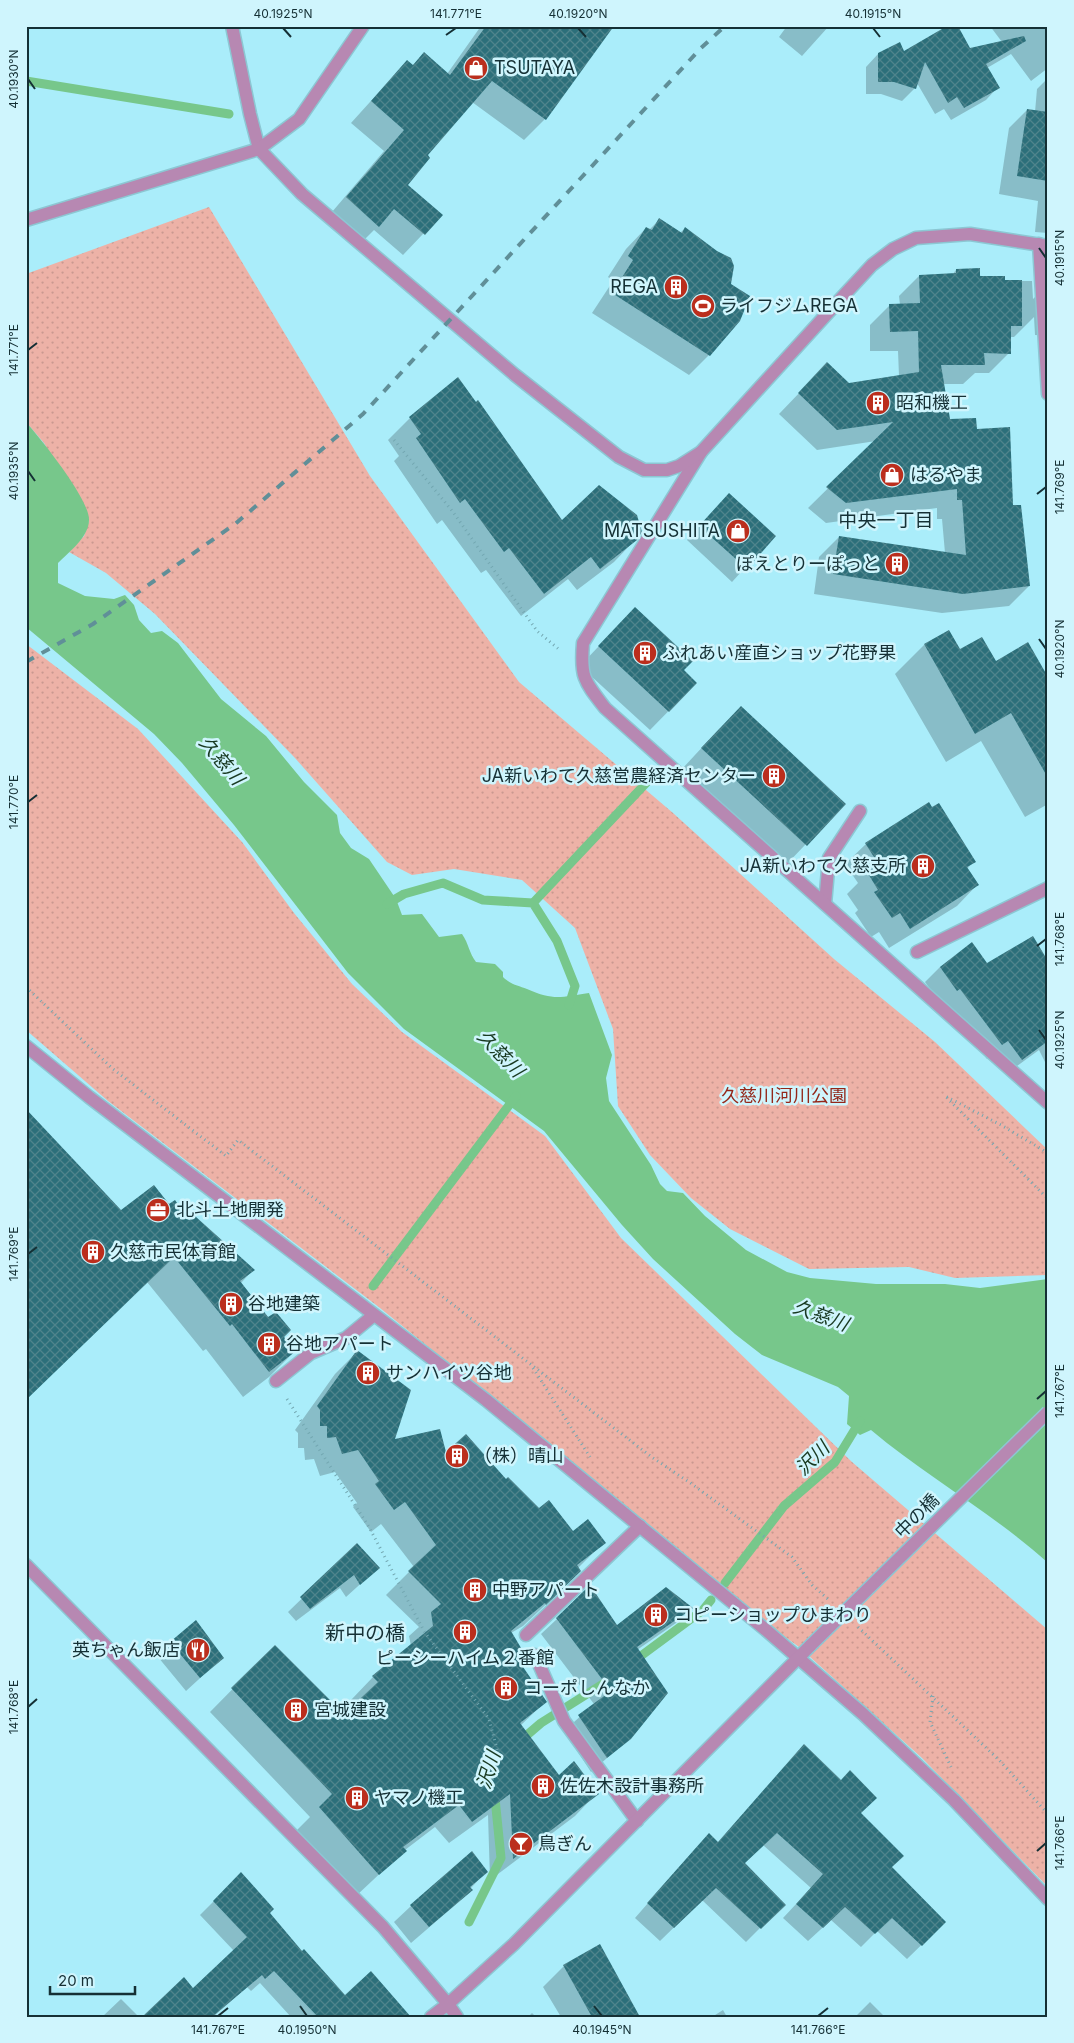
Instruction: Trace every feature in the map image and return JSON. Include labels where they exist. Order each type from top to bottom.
[{"type":"street","points":[[232,26],[250,114],[260,149],[302,194],[515,375],[619,457],[644,470],[667,470],[679,466],[701,452]]},
{"type":"street","points":[[26,220],[260,149],[299,119],[363,26]]},
{"type":"street","points":[[1048,394],[1044,245],[970,234],[916,238],[893,249],[872,265],[852,286],[701,452],[583,643],[581,668],[589,688],[604,708],[1048,1103]]},
{"type":"street","points":[[825,904],[829,858],[860,811]]},
{"type":"street","points":[[916,952],[1048,888]]},
{"type":"street","points":[[26,1046],[89,1098],[486,1400],[640,1526],[864,1714],[940,1786],[1048,1899]]},
{"type":"street","points":[[276,1381],[311,1353],[346,1338],[374,1314]]},
{"type":"street","name":"中の橋","points":[[431,2017],[514,1944],[811,1645],[1048,1412]]},
{"type":"street","points":[[526,1635],[640,1526]]},
{"type":"street","points":[[26,1565],[383,1927],[457,2017]]},
{"type":"street","points":[[535,1656],[564,1720],[637,1821]]},
{"type":"path","points":[[394,440],[453,512],[537,631],[581,668]]},
{"type":"path","points":[[26,987],[113,1069],[226,1156],[238,1140],[653,1458],[792,1557],[812,1585],[834,1604]]},
{"type":"path","points":[[1048,1153],[1001,1125],[945,1096],[1048,1199]]},
{"type":"path","points":[[530,1364],[594,1463]]},
{"type":"path","points":[[276,1381],[369,1527],[424,1631],[489,1719],[497,1749],[492,1782]]},
{"type":"path","points":[[855,1624],[999,1760],[1048,1814]]},
{"type":"path","points":[[933,1696],[930,1722],[954,1774]]},
{"type":"green space","name":"久慈川河川公園","points":[[209,207],[370,476],[519,682],[673,813],[834,959],[935,1042],[1048,1150],[1048,1275],[955,1278],[909,1267],[809,1269],[730,1229],[691,1198],[650,1155],[618,1106],[613,1029],[575,928],[522,880],[454,869],[412,875],[387,862],[295,758],[155,614],[106,573],[69,552],[84,536],[89,521],[44,443],[26,422],[26,274]]},
{"type":"green space","points":[[26,644],[138,729],[242,842],[294,913],[352,984],[402,1032],[545,1136],[621,1238],[852,1462],[1048,1630],[1048,1887],[922,1758],[799,1647],[713,1584],[514,1416],[380,1308],[108,1101],[26,1030]]},
{"type":"water","name":"久慈川","points":[[26,422],[64,470],[82,499],[89,520],[86,532],[78,544],[58,563],[58,583],[85,596],[114,599],[125,595],[134,605],[139,620],[151,633],[162,631],[178,643],[221,699],[266,736],[304,782],[337,815],[340,833],[351,848],[369,859],[396,899],[402,915],[422,914],[439,937],[462,934],[476,962],[495,964],[503,972],[503,977],[509,982],[551,997],[589,993],[612,1055],[606,1078],[609,1101],[651,1165],[660,1184],[667,1191],[683,1193],[705,1216],[746,1250],[787,1272],[810,1278],[876,1284],[945,1284],[980,1288],[1048,1279],[1048,1563],[1005,1528],[871,1430],[860,1435],[847,1424],[849,1396],[838,1387],[762,1355],[735,1334],[653,1259],[622,1225],[544,1131],[404,1029],[348,973],[234,825],[182,763],[154,734],[26,627]]},
{"type":"building","points":[[486,26],[614,26],[546,120],[492,81],[428,155],[430,158],[408,185],[443,215],[425,235],[394,209],[379,227],[346,197],[404,130],[371,101],[407,60],[413,65],[424,52],[450,75]]},
{"type":"building","points":[[947,26],[958,26],[970,48],[1024,36],[1026,41],[986,64],[1000,88],[964,108],[957,97],[948,103],[925,62],[916,89],[894,82],[878,82],[878,53],[900,42],[904,51]]},
{"type":"building","points":[[1027,109],[1048,112],[1048,181],[1017,176]]},
{"type":"building","name":"REGA","points":[[659,218],[682,233],[685,227],[717,251],[731,258],[734,266],[731,284],[750,296],[740,321],[710,356],[612,293],[633,260],[628,256],[646,227],[652,230]]},
{"type":"building","points":[[980,268],[980,276],[1005,276],[1005,280],[1022,280],[1022,326],[1011,326],[1011,354],[984,353],[985,365],[941,365],[950,419],[976,418],[977,429],[1010,427],[1013,505],[1021,505],[1030,586],[963,594],[833,574],[839,536],[966,555],[962,500],[957,500],[957,489],[846,503],[826,487],[893,422],[837,430],[798,393],[827,362],[849,383],[919,372],[918,331],[890,332],[889,304],[920,303],[919,275],[956,273],[956,269]]},
{"type":"building","points":[[458,377],[476,402],[478,400],[562,520],[599,485],[637,515],[642,532],[637,540],[600,569],[591,557],[544,594],[509,548],[504,552],[465,499],[460,503],[416,438],[421,434],[409,417]]},
{"type":"building","name":"MATSUSHITA","points":[[729,493],[776,536],[747,569],[699,526]]},
{"type":"building","name":"ふれあい産直ショップ花野果","points":[[635,607],[693,661],[684,670],[697,683],[669,712],[598,646]]},
{"type":"building","points":[[949,630],[960,649],[982,637],[996,661],[1028,642],[1048,677],[1048,778],[1011,713],[975,734],[924,644]]},
{"type":"building","name":"JA新いわて久慈営農経済センター","points":[[741,706],[846,804],[807,846],[701,748]]},
{"type":"building","name":"JA新いわて久慈支所","points":[[929,802],[932,807],[939,803],[976,862],[967,867],[979,885],[910,929],[900,913],[892,918],[874,892],[878,890],[867,872],[879,865],[865,843]]},
{"type":"building","points":[[1033,936],[1048,961],[1048,1041],[1022,1060],[1008,1041],[1002,1045],[960,989],[957,991],[940,967],[972,942],[987,963]]},
{"type":"building","name":"久慈市民体育館","points":[[26,1109],[121,1210],[154,1185],[169,1204],[175,1200],[189,1220],[195,1216],[255,1270],[240,1281],[268,1317],[276,1312],[291,1330],[284,1337],[296,1351],[269,1372],[232,1324],[230,1326],[174,1257],[26,1400]]},
{"type":"building","points":[[357,1350],[411,1390],[395,1439],[440,1429],[446,1452],[466,1434],[506,1479],[508,1477],[539,1508],[549,1500],[573,1531],[588,1519],[606,1543],[577,1565],[581,1571],[546,1605],[545,1603],[511,1631],[527,1658],[521,1664],[547,1702],[520,1723],[559,1775],[574,1761],[599,1794],[513,1859],[510,1794],[472,1822],[459,1805],[403,1847],[407,1851],[379,1875],[319,1807],[332,1794],[231,1688],[275,1645],[344,1714],[378,1682],[372,1676],[433,1626],[431,1612],[441,1604],[408,1571],[436,1545],[405,1502],[394,1510],[375,1484],[379,1481],[358,1450],[342,1454],[336,1437],[327,1438],[327,1426],[320,1426],[320,1410],[317,1406]]},
{"type":"building","points":[[357,1543],[380,1568],[360,1585],[354,1575],[310,1609],[300,1597]]},
{"type":"building","points":[[590,1585],[617,1625],[666,1587],[693,1608],[637,1647],[668,1693],[631,1739],[607,1758],[578,1715],[611,1691],[556,1618]]},
{"type":"building","name":"英ちゃん飯店","points":[[196,1620],[224,1658],[200,1678],[170,1642]]},
{"type":"building","points":[[804,1744],[841,1780],[850,1770],[877,1798],[861,1813],[904,1856],[892,1867],[946,1922],[922,1946],[892,1918],[875,1934],[845,1907],[823,1928],[796,1904],[823,1874],[777,1833],[745,1863],[786,1905],[761,1929],[716,1888],[674,1928],[647,1903],[709,1833],[718,1842]]},
{"type":"building","points":[[472,1851],[488,1872],[470,1887],[473,1890],[429,1927],[410,1905]]},
{"type":"building","points":[[241,1872],[274,1909],[270,1913],[302,1951],[304,1949],[345,1995],[371,1971],[411,2017],[318,2017],[274,1971],[265,1979],[262,1975],[212,2017],[142,2017],[184,1977],[193,1988],[247,1937],[213,1901]]},
{"type":"building","points":[[600,1944],[640,2017],[592,2017],[563,1965]]},
{"type":"waterway","points":[[26,81],[229,114]]},
{"type":"waterway","points":[[387,904],[404,894],[443,883],[483,900],[533,903],[648,781]]},
{"type":"waterway","points":[[533,903],[557,941],[575,986],[569,1005]]},
{"type":"waterway","points":[[373,1286],[516,1096]]},
{"type":"waterway","name":"沢川","points":[[725,1583],[784,1506],[835,1462],[860,1421]]},
{"type":"waterway","name":"沢川","points":[[634,1661],[703,1610],[711,1600]]},
{"type":"waterway","name":"沢川","points":[[520,1741],[541,1723],[614,1677]]},
{"type":"waterway","name":"沢川","points":[[469,1922],[501,1858],[495,1798],[497,1793]]},
{"type":"railway","points":[[26,662],[93,624],[235,524],[363,414],[701,48],[725,26]]},
{"type":"place","name":"TSUTAYA","points":[[476,68]]},
{"type":"place","name":"REGA","points":[[676,287]]},
{"type":"place","name":"ライフジムREGA","points":[[703,306]]},
{"type":"place","name":"昭和機工","points":[[878,403]]},
{"type":"place","name":"はるやま","points":[[892,475]]},
{"type":"place","name":"MATSUSHITA","points":[[738,531]]},
{"type":"place","name":"ぽえとりーぽっと","points":[[897,564]]},
{"type":"place","name":"ふれあい産直ショップ花野果","points":[[645,653]]},
{"type":"place","name":"JA新いわて久慈営農経済センター","points":[[774,776]]},
{"type":"place","name":"JA新いわて久慈支所","points":[[923,866]]},
{"type":"place","name":"北斗土地開発","points":[[158,1210]]},
{"type":"place","name":"久慈市民体育館","points":[[93,1252]]},
{"type":"place","name":"谷地建築","points":[[231,1304]]},
{"type":"place","name":"谷地アパート","points":[[269,1344]]},
{"type":"place","name":"サンハイツ谷地","points":[[368,1373]]},
{"type":"place","name":"（株）晴山","points":[[457,1456]]},
{"type":"place","name":"中野アパート","points":[[475,1590]]},
{"type":"place","name":"コピーショップひまわり","points":[[656,1615]]},
{"type":"place","name":"ピーシーハイム２番館","points":[[465,1632]]},
{"type":"place","name":"英ちゃん飯店","points":[[198,1650]]},
{"type":"place","name":"コーポしんなか","points":[[506,1688]]},
{"type":"place","name":"宮城建設","points":[[296,1710]]},
{"type":"place","name":"佐佐木設計事務所","points":[[543,1786]]},
{"type":"place","name":"ヤマノ機工","points":[[357,1798]]},
{"type":"place","name":"鳥ぎん","points":[[521,1844]]},
{"type":"district","name":"中央一丁目","points":[[886,520]]},
{"type":"district","name":"新中の橋","points":[[365,1633]]}]
